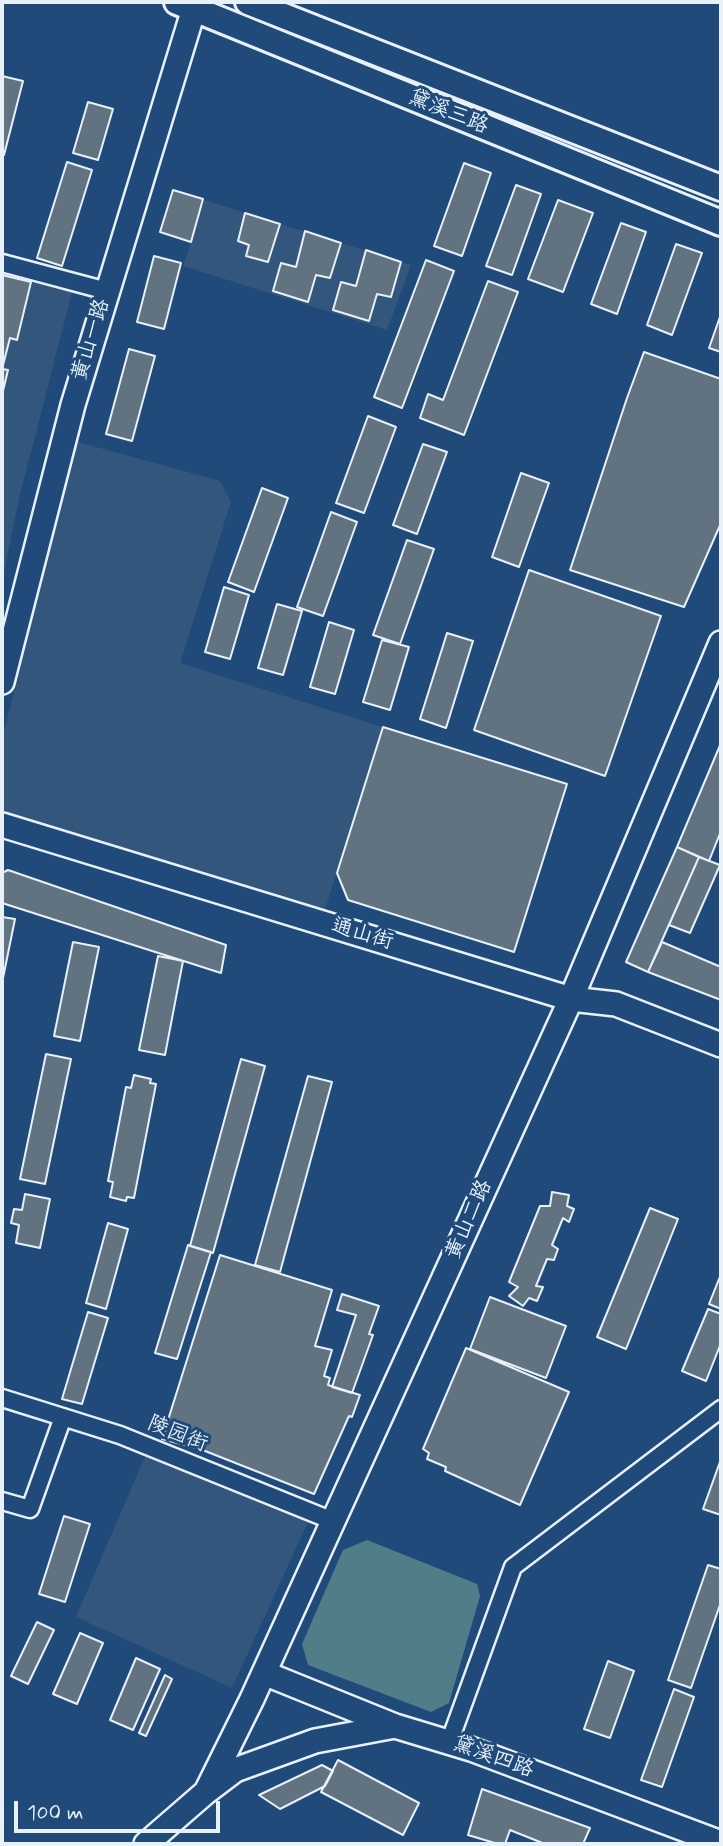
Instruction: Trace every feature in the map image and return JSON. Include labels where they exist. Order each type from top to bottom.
[{"type":"main road","name":"黛溪三路","points":[[248,2],[721,188]]},
{"type":"main road","name":"黛溪三路","points":[[188,4],[721,223]]},
{"type":"street","name":"黄山一路","points":[[2,682],[73,405],[188,4]]},
{"type":"street","points":[[2,263],[107,292]]},
{"type":"street","name":"黄山二路","points":[[206,1792],[264,1673],[570,999],[721,643]]},
{"type":"street","name":"通山街","points":[[2,825],[570,999],[616,1004],[721,1045]]},
{"type":"street","name":"陵园街","points":[[2,1398],[120,1435],[333,1521]]},
{"type":"street","points":[[449,1742],[513,1567],[721,1409]]},
{"type":"street","points":[[2,1501],[30,1510],[64,1418]]},
{"type":"street","name":"黛溪四路","points":[[264,1673],[395,1726],[449,1742],[721,1843]]},
{"type":"street","points":[[146,1844],[234,1770],[315,1741],[395,1726]]},
{"type":"shaded area","points":[[173,190],[411,265],[387,330],[183,266],[191,242],[160,232]]},
{"type":"shaded area","points":[[2,275],[72,292],[19,499],[2,582]]},
{"type":"shaded area","points":[[78,442],[220,481],[231,502],[180,663],[383,727],[323,916],[2,819],[2,739]]},
{"type":"shaded area","points":[[146,1454],[178,1464],[309,1520],[232,1688],[76,1617]]},
{"type":"green space","points":[[367,1540],[477,1584],[480,1596],[449,1703],[431,1712],[308,1665],[302,1644],[343,1550]]},
{"type":"building","points":[[2,76],[23,81],[4,155],[2,154]]},
{"type":"building","points":[[88,102],[113,109],[98,160],[73,153]]},
{"type":"building","points":[[67,162],[92,170],[62,266],[37,258]]},
{"type":"building","points":[[464,163],[491,173],[462,256],[434,246]]},
{"type":"building","points":[[516,185],[541,194],[512,275],[486,266]]},
{"type":"building","points":[[173,190],[203,199],[191,242],[160,232]]},
{"type":"building","points":[[558,200],[593,213],[563,292],[528,279]]},
{"type":"building","points":[[245,213],[280,224],[268,262],[246,256],[249,245],[238,241]]},
{"type":"building","points":[[621,223],[646,232],[617,314],[591,304]]},
{"type":"building","points":[[305,231],[341,243],[330,278],[316,275],[308,302],[273,291],[281,263],[296,267]]},
{"type":"building","points":[[676,244],[702,253],[672,335],[647,325]]},
{"type":"building","points":[[366,250],[401,262],[391,297],[377,294],[369,321],[333,310],[341,282],[356,286]]},
{"type":"building","points":[[154,256],[181,263],[164,329],[137,322]]},
{"type":"building","points":[[426,260],[454,271],[402,408],[374,397]]},
{"type":"building","points":[[2,275],[31,282],[17,340],[10,338],[2,369]]},
{"type":"building","points":[[488,281],[518,292],[464,435],[420,418],[428,394],[443,400]]},
{"type":"building","points":[[721,314],[721,352],[709,348]]},
{"type":"building","points":[[129,349],[155,356],[132,441],[106,434]]},
{"type":"building","points":[[644,352],[721,379],[721,523],[684,607],[570,570]]},
{"type":"building","points":[[2,369],[8,370],[2,395]]},
{"type":"building","points":[[368,416],[396,427],[364,513],[336,503]]},
{"type":"building","points":[[423,444],[447,452],[417,534],[393,525]]},
{"type":"building","points":[[521,473],[549,483],[519,567],[492,557]]},
{"type":"building","points":[[262,488],[288,498],[254,592],[228,582]]},
{"type":"building","points":[[331,512],[357,522],[323,616],[297,607]]},
{"type":"building","points":[[407,540],[434,549],[400,644],[373,635]]},
{"type":"building","points":[[529,570],[661,616],[605,776],[474,730]]},
{"type":"building","points":[[224,587],[249,595],[230,659],[205,652]]},
{"type":"building","points":[[277,604],[302,611],[283,675],[258,668]]},
{"type":"building","points":[[329,622],[354,630],[335,694],[310,687]]},
{"type":"building","points":[[447,633],[473,641],[446,728],[420,719]]},
{"type":"building","points":[[382,640],[409,647],[390,710],[363,702]]},
{"type":"building","points":[[383,727],[567,784],[514,952],[348,900],[337,873]]},
{"type":"building","points":[[721,743],[721,831],[709,861],[677,847]]},
{"type":"building","points":[[677,847],[699,857],[648,972],[626,962]]},
{"type":"building","points":[[699,857],[720,865],[690,933],[669,925]]},
{"type":"building","points":[[8,870],[226,945],[221,973],[2,903],[2,873]]},
{"type":"building","points":[[2,917],[15,919],[2,983]]},
{"type":"building","points":[[73,942],[99,947],[80,1041],[54,1036]]},
{"type":"building","points":[[662,942],[721,967],[721,1000],[648,972]]},
{"type":"building","points":[[158,956],[183,961],[165,1055],[139,1050]]},
{"type":"building","points":[[46,1054],[71,1059],[45,1184],[20,1179]]},
{"type":"building","points":[[241,1059],[265,1066],[213,1253],[190,1246]]},
{"type":"building","points":[[134,1075],[151,1079],[150,1083],[156,1084],[134,1198],[127,1197],[126,1201],[110,1197],[113,1182],[108,1181],[126,1087],[131,1088]]},
{"type":"building","points":[[308,1076],[332,1082],[280,1272],[255,1265]]},
{"type":"building","points":[[552,1192],[569,1195],[567,1206],[574,1209],[569,1222],[563,1218],[552,1245],[558,1249],[554,1260],[547,1259],[536,1286],[543,1287],[537,1301],[529,1298],[523,1306],[509,1296],[518,1287],[509,1282],[540,1206],[550,1206]]},
{"type":"building","points":[[25,1194],[50,1199],[40,1248],[16,1243],[19,1225],[11,1223],[14,1209],[22,1210]]},
{"type":"building","points":[[650,1208],[678,1219],[626,1349],[597,1337]]},
{"type":"building","points":[[108,1223],[128,1229],[106,1309],[86,1303]]},
{"type":"building","points":[[188,1245],[211,1252],[177,1359],[155,1353]]},
{"type":"building","points":[[220,1255],[332,1290],[315,1346],[332,1350],[324,1376],[330,1378],[328,1385],[360,1395],[314,1494],[200,1449],[162,1439]]},
{"type":"building","points":[[721,1274],[721,1309],[709,1304]]},
{"type":"building","points":[[342,1294],[379,1306],[369,1334],[373,1335],[352,1393],[332,1387],[356,1315],[337,1310]]},
{"type":"building","points":[[490,1297],[566,1326],[546,1378],[470,1349]]},
{"type":"building","points":[[708,1309],[721,1314],[721,1343],[706,1381],[682,1371]]},
{"type":"building","points":[[88,1312],[108,1318],[82,1404],[62,1399]]},
{"type":"building","points":[[466,1348],[569,1392],[520,1505],[445,1471],[446,1467],[427,1459],[429,1453],[423,1449]]},
{"type":"building","points":[[721,1459],[721,1515],[703,1509]]},
{"type":"building","points":[[64,1516],[90,1524],[65,1602],[39,1594]]},
{"type":"building","points":[[708,1565],[721,1569],[721,1602],[691,1688],[668,1680]]},
{"type":"building","points":[[37,1622],[54,1630],[28,1684],[11,1676]]},
{"type":"building","points":[[80,1633],[103,1643],[77,1704],[53,1694]]},
{"type":"building","points":[[136,1658],[160,1669],[133,1730],[110,1720]]},
{"type":"building","points":[[608,1661],[634,1671],[610,1738],[584,1729]]},
{"type":"building","points":[[165,1675],[172,1679],[146,1736],[139,1733]]},
{"type":"building","points":[[674,1689],[694,1697],[662,1787],[641,1780]]},
{"type":"building","points":[[338,1760],[419,1803],[403,1835],[321,1792]]},
{"type":"building","points":[[322,1765],[333,1771],[325,1786],[280,1809],[259,1795]]},
{"type":"building","points":[[482,1789],[590,1828],[583,1844],[545,1844],[510,1830],[505,1844],[468,1835]]}]
